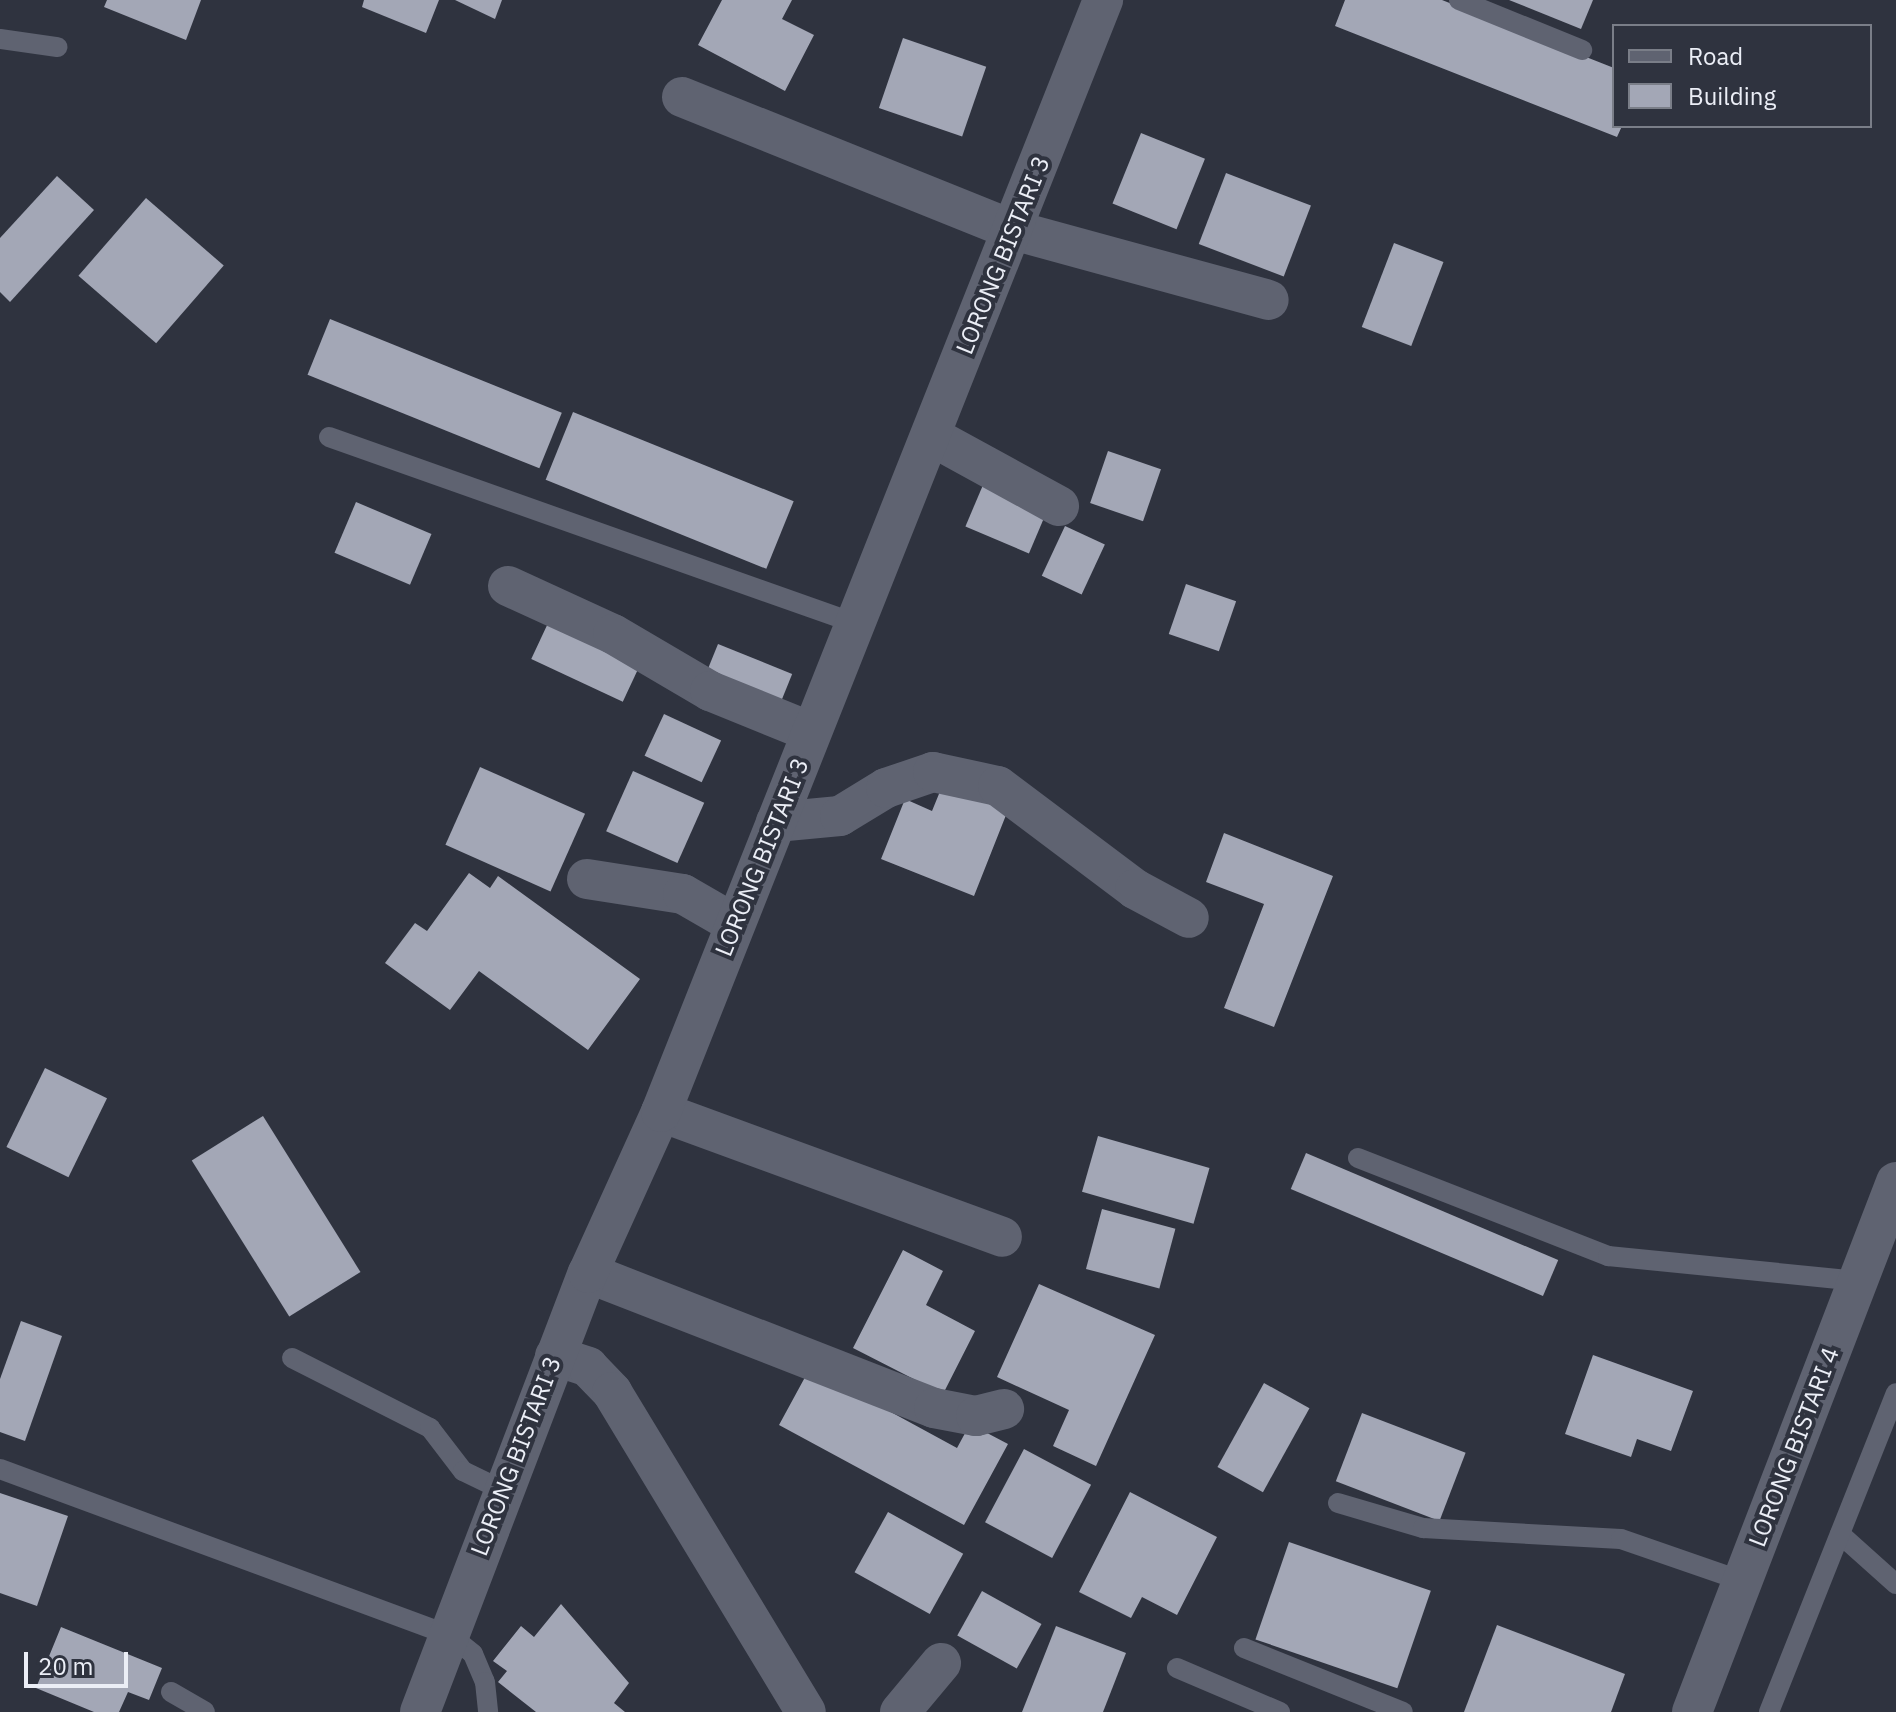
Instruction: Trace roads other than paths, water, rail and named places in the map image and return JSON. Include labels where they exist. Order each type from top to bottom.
[{"type":"street","name":"LORONG BISTARI 3","points":[[420,1712],[451,1636],[502,1490],[588,1273],[661,1112],[1103,0]]},
{"type":"street","points":[[682,97],[1013,230],[1269,300]]},
{"type":"street","points":[[931,436],[1059,506]]},
{"type":"street","points":[[508,586],[613,634],[710,691],[811,732]]},
{"type":"street","points":[[776,822],[840,816],[886,788],[933,772],[998,786],[1135,889],[1189,918]]},
{"type":"street","points":[[587,879],[683,894],[735,924]]},
{"type":"street","points":[[661,1112],[1002,1237]]},
{"type":"street","name":"LORONG BISTARI 4","points":[[1692,1712],[1896,1182]]},
{"type":"street","points":[[588,1273],[934,1408],[976,1416],[1004,1409]]},
{"type":"street","points":[[555,1356],[588,1367],[612,1392],[806,1712]]},
{"type":"street","points":[[900,1712],[941,1663]]},
{"type":"lane","points":[[1459,0],[1582,50]]},
{"type":"lane","points":[[0,39],[57,47]]},
{"type":"lane","points":[[329,437],[857,624]]},
{"type":"lane","points":[[1358,1158],[1608,1256],[1858,1281]]},
{"type":"lane","points":[[292,1358],[430,1428],[463,1471],[502,1490]]},
{"type":"lane","points":[[1769,1712],[1896,1393]]},
{"type":"lane","points":[[0,1469],[451,1636],[473,1654],[485,1682],[488,1712]]},
{"type":"lane","points":[[1338,1503],[1423,1528],[1621,1539],[1742,1581]]},
{"type":"lane","points":[[1840,1534],[1896,1584]]},
{"type":"lane","points":[[1244,1648],[1403,1712]]},
{"type":"lane","points":[[1177,1668],[1280,1712]]},
{"type":"lane","points":[[171,1692],[205,1712]]}]
